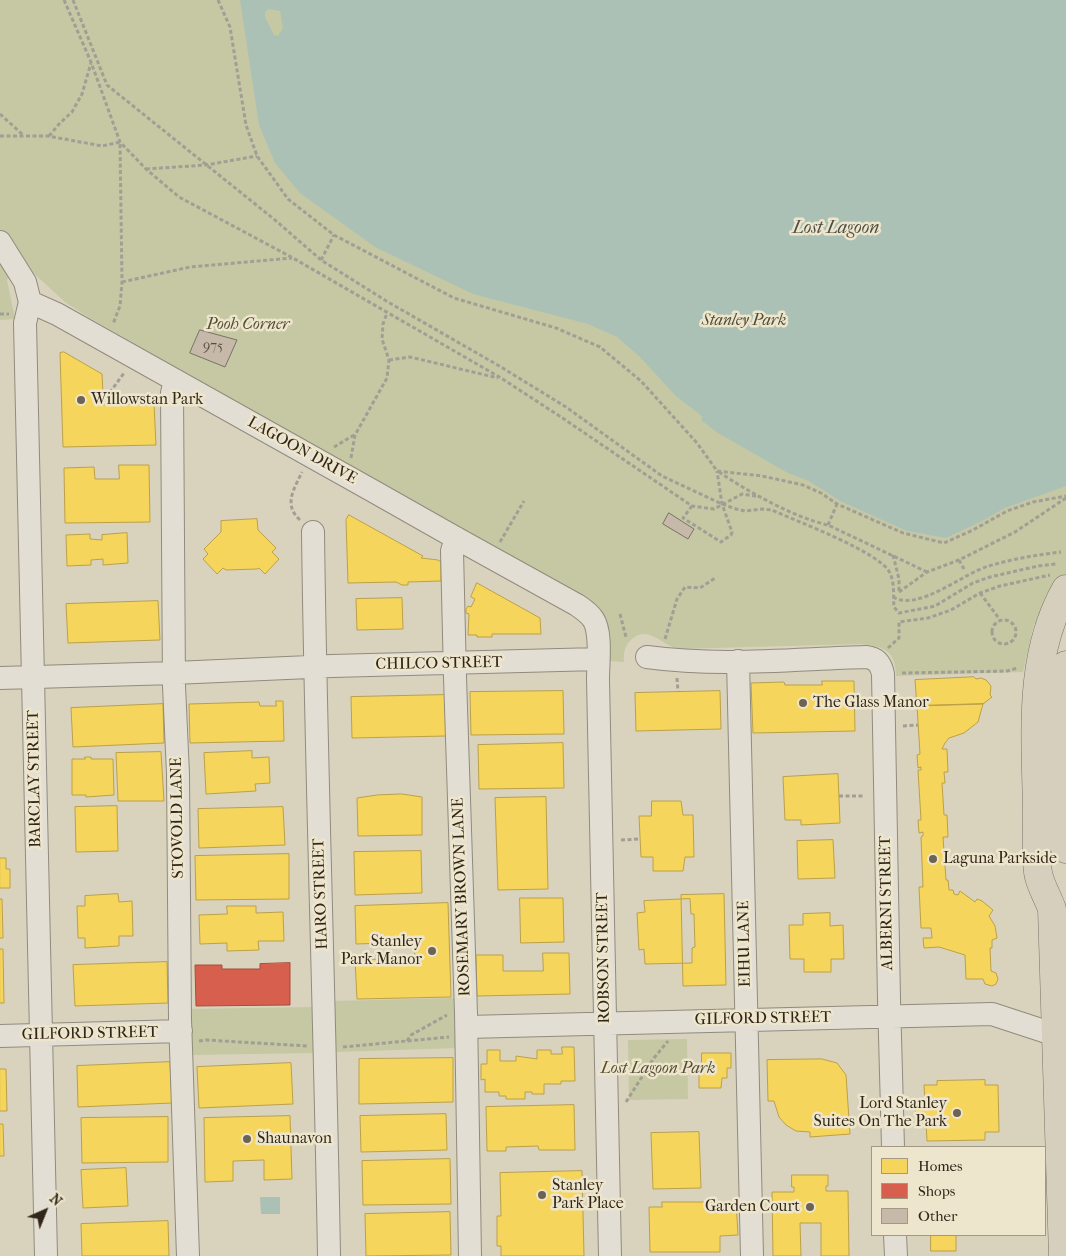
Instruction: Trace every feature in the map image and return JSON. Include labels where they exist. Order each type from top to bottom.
[{"type":"highway","points":[[1060,582],[1042,652],[1035,708],[1038,875],[1059,898],[1056,1035],[1063,1256]]},
{"type":"highway","points":[[1065,671],[1061,718],[1060,838],[1066,849]]},
{"type":"street","points":[[0,242],[26,282],[30,302]]},
{"type":"street","name":"LAGOON DRIVE","points":[[30,302],[57,314],[578,605],[593,619],[597,629],[598,659]]},
{"type":"street","name":"BARCLAY STREET","points":[[30,302],[25,323],[46,1256]]},
{"type":"street","name":"STOVOLD LANE","points":[[175,380],[172,393],[174,673],[178,774],[181,1031],[188,1256]]},
{"type":"street","name":"HARO STREET","points":[[313,532],[329,1256]]},
{"type":"street","name":"ROSEMARY BROWN LANE","points":[[456,538],[452,552],[454,664],[467,1020],[470,1256]]},
{"type":"street","points":[[647,657],[670,660],[738,662]]},
{"type":"street","name":"ALBERNI STREET","points":[[738,662],[866,657],[877,661],[883,674],[893,1146]]},
{"type":"street","name":"CHILCO STREET","points":[[0,678],[174,673],[315,666],[598,659]]},
{"type":"street","name":"ROBSON STREET","points":[[598,659],[610,1256]]},
{"type":"street","name":"EIHU LANE","points":[[738,662],[752,1256]]},
{"type":"street","name":"GILFORD STREET","points":[[467,1020],[606,1024],[992,1014],[1056,1035]]},
{"type":"street","name":"GILFORD STREET","points":[[0,1036],[181,1031]]},
{"type":"street","points":[[896,1236],[896,1256]]},
{"type":"path","points":[[64,0],[91,62],[120,142],[122,282],[120,306],[111,329]]},
{"type":"path","points":[[73,0],[107,85],[275,220],[320,260],[566,407],[662,476],[722,504],[745,511],[772,510],[853,546],[885,566],[893,584],[894,608],[899,613],[935,606],[973,583],[990,577],[1038,566],[1056,564]]},
{"type":"path","points":[[218,0],[230,27],[246,125],[256,156],[288,199],[334,234],[454,298],[556,328],[600,347],[641,381],[697,444],[717,471],[736,484],[761,497],[817,523],[828,525],[927,572]]},
{"type":"path","points":[[48,136],[72,112],[82,94],[91,62]]},
{"type":"path","points":[[0,114],[23,136]]},
{"type":"path","points":[[0,136],[48,136],[102,146],[120,142]]},
{"type":"path","points":[[120,142],[146,169],[179,197],[292,258],[501,378],[692,506],[714,509],[742,494],[761,497]]},
{"type":"path","points":[[146,169],[206,165],[256,156]]},
{"type":"path","points":[[320,260],[334,234]]},
{"type":"path","points":[[122,282],[190,267],[292,258]]},
{"type":"path","points":[[350,463],[355,435],[388,378],[389,360],[382,339],[387,312]]},
{"type":"path","points":[[389,360],[410,357],[501,378]]},
{"type":"path","points":[[100,399],[104,399],[126,370]]},
{"type":"path","points":[[330,453],[336,445],[355,435]]},
{"type":"path","points":[[293,514],[290,503],[291,497],[305,466]]},
{"type":"path","points":[[717,471],[762,476],[803,485],[821,493],[837,504],[903,532],[944,543],[973,530],[1007,511],[1033,502],[1066,497]]},
{"type":"path","points":[[692,506],[683,518],[720,542],[731,535],[732,532],[722,504],[717,471]]},
{"type":"path","points":[[893,555],[899,579],[899,592],[927,572],[959,560],[1015,532],[1066,497]]},
{"type":"path","points":[[498,546],[524,501]]},
{"type":"path","points":[[828,525],[837,504]]},
{"type":"path","points":[[893,597],[899,600],[926,597],[987,566],[1027,556],[1061,552]]},
{"type":"path","points":[[959,560],[964,569]]},
{"type":"path","points":[[664,641],[677,599],[684,587],[700,588],[715,578]]},
{"type":"path","points":[[899,638],[899,622],[928,618],[951,610],[980,593],[1000,586],[1060,582]]},
{"type":"path","points":[[980,593],[1000,621]]},
{"type":"path","points":[[620,614],[626,637]]},
{"type":"path","points":[[1000,621],[1007,621],[1015,629],[1015,637],[1006,644],[998,643],[993,637],[992,630],[1000,621]]},
{"type":"path","points":[[901,673],[1007,671]]},
{"type":"path","points":[[678,684],[678,692]]},
{"type":"path","points":[[902,726],[918,726]]},
{"type":"path","points":[[839,796],[864,796]]},
{"type":"path","points":[[621,840],[640,839]]},
{"type":"path","points":[[340,1047],[406,1042],[449,1037],[467,1020],[453,1013],[445,1015],[411,1034],[406,1042]]},
{"type":"path","points":[[181,1031],[190,1042],[206,1040],[314,1046]]},
{"type":"path","points":[[626,1102],[654,1058],[673,1035]]},
{"type":"green space","name":"Stanley Park","points":[[0,0],[1066,0],[1066,622],[1034,624],[1023,672],[896,676],[894,660],[891,655],[887,651],[875,646],[860,644],[678,649],[654,637],[643,634],[627,644],[624,662],[610,661],[610,637],[607,623],[593,605],[88,317],[65,302],[17,258],[7,280],[15,319],[0,320]]},
{"type":"green space","points":[[456,998],[458,1048],[335,1052],[333,1001]]},
{"type":"green space","points":[[313,1007],[314,1053],[190,1055],[189,1009]]},
{"type":"green space","name":"Lost Lagoon Park","points":[[687,1039],[688,1099],[629,1100],[628,1040]]},
{"type":"water","name":"Lost Lagoon","points":[[240,0],[1066,0],[1066,486],[1005,508],[946,538],[907,531],[840,501],[809,481],[788,473],[718,433],[701,420],[703,417],[676,396],[639,356],[617,337],[588,324],[473,294],[375,247],[300,193],[275,163],[259,125]],"holes":[[[268,9],[280,11],[283,28],[278,36],[274,35],[265,17],[265,12]]]},
{"type":"water","points":[[260,1197],[280,1197],[280,1214],[261,1214]]},
{"type":"building: Homes","name":"Willowstan Park","points":[[64,352],[102,374],[103,394],[99,394],[100,405],[154,404],[156,445],[63,447],[60,353]]},
{"type":"building: Homes","points":[[119,465],[149,465],[150,522],[65,523],[64,468],[94,467],[95,479],[119,479]]},
{"type":"building: Homes","points":[[349,515],[423,556],[421,558],[441,562],[441,581],[408,582],[408,585],[396,582],[348,583],[346,520]]},
{"type":"building: Homes","points":[[257,519],[258,530],[276,548],[272,552],[279,559],[265,574],[259,568],[226,570],[223,568],[217,574],[203,559],[208,554],[204,549],[221,532],[221,521]]},
{"type":"building: Homes","points":[[127,533],[128,563],[103,565],[103,559],[91,560],[91,565],[67,566],[66,535],[90,534],[90,539],[102,540],[102,535]]},
{"type":"building: Homes","points":[[477,583],[540,618],[541,634],[492,634],[492,637],[468,635],[469,614],[466,613],[466,609],[468,606],[471,607],[475,599],[471,597]]},
{"type":"building: Homes","points":[[402,598],[403,629],[357,630],[356,599]]},
{"type":"building: Homes","points":[[158,601],[160,640],[68,643],[66,604]]},
{"type":"building: Homes","points":[[974,677],[986,680],[991,686],[990,695],[992,697],[983,704],[917,706],[915,680]]},
{"type":"building: Homes","name":"The Glass Manor","points":[[822,681],[854,681],[855,731],[753,733],[751,683],[784,682],[785,685],[822,685]]},
{"type":"building: Homes","points":[[563,691],[564,734],[471,735],[470,692]]},
{"type":"building: Homes","points":[[720,691],[721,729],[636,731],[635,693]]},
{"type":"building: Homes","points":[[445,695],[446,736],[352,738],[351,697]]},
{"type":"building: Homes","points":[[276,701],[283,701],[284,741],[190,743],[189,704],[259,702],[260,706],[276,706]]},
{"type":"building: Homes","points":[[163,704],[164,743],[73,747],[71,708]]},
{"type":"building: Homes","name":"Laguna Parkside","points":[[983,704],[978,722],[964,733],[949,738],[942,749],[947,749],[948,772],[944,772],[945,783],[942,783],[944,815],[947,815],[948,837],[943,837],[946,880],[948,880],[949,890],[953,890],[954,894],[958,895],[960,891],[975,902],[977,899],[982,901],[993,910],[989,916],[995,926],[997,938],[992,940],[992,948],[990,948],[991,971],[996,973],[998,979],[996,984],[992,986],[985,984],[983,979],[966,979],[965,955],[939,947],[924,948],[923,938],[932,938],[931,928],[921,928],[919,887],[923,887],[921,837],[923,832],[919,833],[918,820],[921,820],[918,770],[921,770],[921,767],[918,768],[917,755],[920,754],[917,706]]},
{"type":"building: Homes","points":[[563,743],[564,788],[479,789],[478,745]]},
{"type":"building: Homes","points":[[252,751],[252,758],[269,757],[270,783],[255,784],[256,791],[206,794],[204,753]]},
{"type":"building: Homes","points":[[161,752],[164,801],[118,801],[116,753]]},
{"type":"building: Homes","points":[[85,757],[91,757],[91,759],[113,759],[114,795],[86,797],[86,795],[72,795],[72,759],[85,759]]},
{"type":"building: Homes","points":[[838,774],[840,823],[801,825],[801,820],[785,820],[783,777]]},
{"type":"building: Homes","points":[[402,794],[422,797],[422,835],[358,836],[357,798]]},
{"type":"building: Homes","points":[[546,797],[548,889],[498,890],[495,798]]},
{"type":"building: Homes","points":[[652,801],[681,801],[683,815],[693,815],[694,857],[685,857],[683,871],[653,871],[653,857],[641,857],[639,816],[651,816]]},
{"type":"building: Homes","points":[[117,806],[118,851],[76,852],[75,807]]},
{"type":"building: Homes","points":[[283,807],[285,845],[199,848],[198,809]]},
{"type":"building: Homes","points":[[833,840],[835,878],[798,879],[797,841]]},
{"type":"building: Homes","points":[[421,851],[422,893],[355,895],[354,852]]},
{"type":"building: Homes","points":[[289,854],[289,899],[196,900],[195,856]]},
{"type":"building: Homes","points":[[0,858],[6,858],[6,869],[10,869],[10,888],[0,888]]},
{"type":"building: Homes","points":[[118,894],[119,902],[132,901],[133,936],[119,936],[119,946],[85,948],[85,938],[78,938],[77,906],[85,906],[85,896]]},
{"type":"building: Homes","points":[[724,894],[726,985],[683,986],[681,895]]},
{"type":"building: Homes","points":[[520,898],[563,898],[564,942],[521,943]]},
{"type":"building: Homes","points":[[0,899],[2,899],[3,938],[0,938]]},
{"type":"building: Homes","points":[[690,899],[691,914],[694,914],[695,947],[692,948],[692,963],[645,964],[644,949],[639,950],[637,913],[645,912],[644,901]]},
{"type":"building: Homes","name":"Stanley Park Manor","points":[[448,903],[451,997],[357,999],[355,960],[415,958],[414,942],[356,944],[355,906]]},
{"type":"building: Homes","points":[[227,906],[256,906],[256,913],[283,912],[284,941],[258,941],[259,950],[227,951],[227,943],[200,944],[199,915],[227,914]]},
{"type":"building: Homes","points":[[830,913],[830,926],[843,925],[844,959],[831,959],[831,972],[804,972],[804,959],[790,959],[789,925],[803,925],[803,914]]},
{"type":"building: Homes","points":[[0,949],[3,949],[4,1003],[0,1003]]},
{"type":"building: Homes","points":[[543,953],[569,953],[570,994],[477,996],[476,955],[503,955],[503,971],[543,971]]},
{"type":"building: Homes","points":[[167,962],[168,1003],[75,1006],[73,965]]},
{"type":"building: Homes","points":[[562,1047],[574,1047],[575,1081],[561,1081],[561,1084],[544,1084],[544,1094],[525,1092],[525,1099],[506,1099],[506,1096],[499,1096],[499,1092],[485,1092],[485,1079],[481,1080],[481,1064],[487,1064],[487,1050],[500,1050],[500,1061],[516,1061],[516,1056],[537,1059],[537,1050],[551,1050],[551,1054],[562,1054]]},
{"type":"building: Homes","points":[[702,1053],[731,1053],[731,1068],[727,1068],[727,1078],[722,1078],[721,1088],[699,1088],[699,1066],[701,1066]]},
{"type":"building: Homes","points":[[453,1058],[453,1102],[359,1104],[359,1059]]},
{"type":"building: Homes","points":[[822,1059],[837,1063],[846,1075],[850,1134],[810,1137],[810,1132],[796,1131],[786,1125],[779,1117],[774,1101],[768,1101],[767,1060]]},
{"type":"building: Homes","points":[[170,1062],[172,1103],[78,1107],[77,1066]]},
{"type":"building: Homes","points":[[291,1063],[293,1104],[199,1108],[197,1067]]},
{"type":"building: Homes","points":[[0,1069],[6,1069],[7,1111],[0,1111]]},
{"type":"building: Homes","name":"Lord Stanley Suites On The Park","points":[[985,1080],[985,1085],[998,1085],[999,1132],[985,1132],[985,1140],[927,1141],[926,1123],[916,1124],[915,1102],[925,1102],[924,1085],[937,1085],[937,1081]]},
{"type":"building: Homes","points":[[574,1105],[575,1150],[539,1150],[538,1146],[506,1147],[506,1151],[487,1151],[486,1107]]},
{"type":"building: Homes","points":[[446,1114],[447,1150],[361,1152],[360,1116]]},
{"type":"building: Homes","name":"Shaunavon","points":[[290,1116],[292,1179],[264,1180],[264,1160],[233,1161],[233,1181],[205,1182],[204,1118]]},
{"type":"building: Homes","points":[[168,1117],[168,1162],[82,1163],[81,1118]]},
{"type":"building: Homes","points":[[0,1124],[3,1124],[4,1156],[0,1156]]},
{"type":"building: Homes","points":[[699,1132],[701,1188],[653,1189],[651,1133]]},
{"type":"building: Homes","points":[[450,1159],[451,1204],[363,1205],[362,1161]]},
{"type":"building: Homes","points":[[126,1168],[128,1206],[83,1208],[81,1170]]},
{"type":"building: Homes","name":"Stanley Park Place","points":[[582,1171],[584,1256],[501,1256],[501,1246],[497,1246],[497,1216],[501,1216],[500,1173]]},
{"type":"building: Homes","name":"Garden Court","points":[[792,1175],[828,1175],[826,1191],[848,1191],[849,1256],[821,1256],[821,1223],[800,1223],[801,1256],[773,1256],[772,1192],[794,1192]]},
{"type":"building: Homes","points":[[662,1202],[736,1202],[738,1235],[720,1236],[720,1252],[650,1252],[649,1207],[662,1207]]},
{"type":"building: Homes","points":[[450,1212],[451,1255],[366,1256],[365,1214]]},
{"type":"building: Homes","points":[[168,1221],[169,1256],[82,1256],[81,1224]]},
{"type":"building: Homes","points":[[931,1236],[956,1236],[956,1251],[931,1251]]},
{"type":"building: Shops","points":[[290,963],[290,1005],[196,1006],[195,965],[222,965],[222,969],[260,969],[260,964]]},
{"type":"building: Other","points":[[200,330],[237,340],[225,367],[190,353]]},
{"type":"building: Other","points":[[669,513],[694,529],[688,539],[663,524]]},
{"type":"place","name":"Willowstan Park","points":[[81,400]]},
{"type":"place","name":"The Glass Manor","points":[[803,703]]},
{"type":"place","name":"Laguna Parkside","points":[[933,859]]},
{"type":"place","name":"Stanley Park Manor","points":[[432,951]]},
{"type":"place","name":"Lord Stanley Suites On The Park","points":[[957,1113]]},
{"type":"place","name":"Shaunavon","points":[[247,1139]]},
{"type":"place","name":"Stanley Park Place","points":[[542,1195]]},
{"type":"place","name":"Garden Court","points":[[810,1207]]},
{"type":"park label","name":"Pooh Corner","points":[[248,325]]}]
